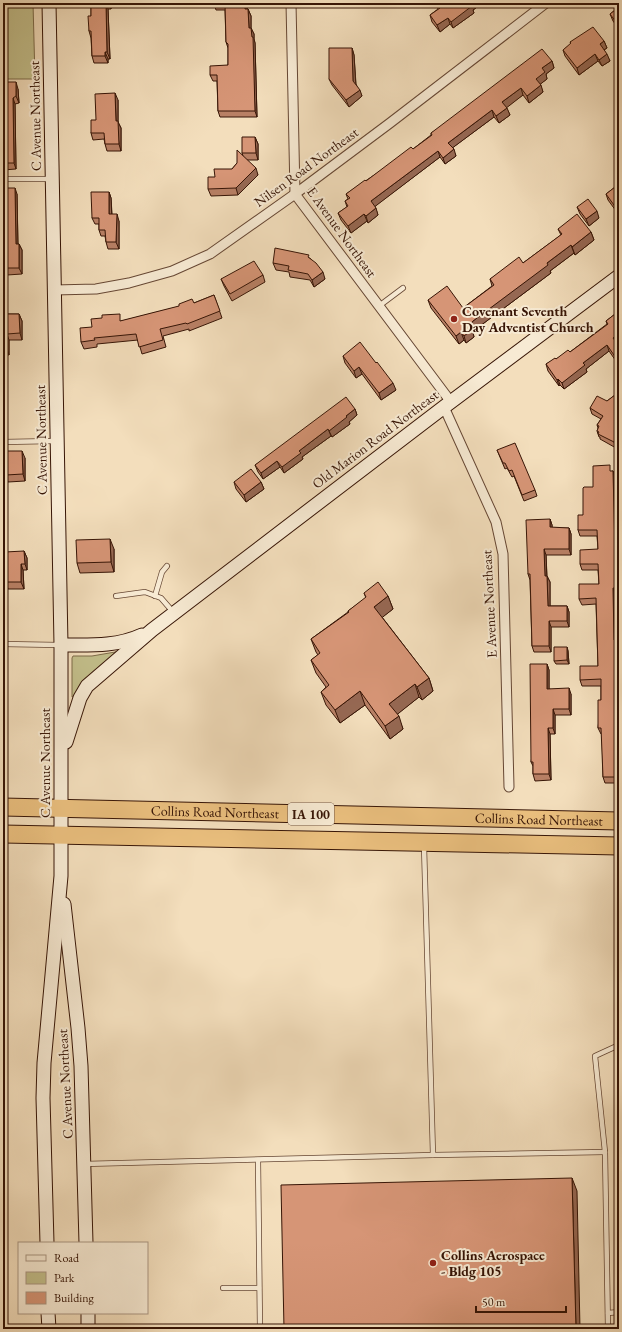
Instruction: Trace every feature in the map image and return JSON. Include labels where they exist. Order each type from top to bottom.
[{"type":"highway","name":"Collins Road Northeast","points":[[3,807],[619,821]]},
{"type":"highway","name":"Collins Road Northeast","points":[[3,834],[619,846]]},
{"type":"main road","name":"C Avenue Northeast","points":[[47,1242],[43,1098],[44,1063],[61,876],[61,645],[49,3]]},
{"type":"main road","name":"Old Marion Road Northeast","points":[[61,757],[80,698],[88,686],[152,630],[447,404],[619,276]]},
{"type":"main road","name":"Old Marion Road Northeast","points":[[61,645],[109,644],[126,641],[152,630]]},
{"type":"main road","name":"C Avenue Northeast","points":[[61,876],[78,1028],[86,1242]]},
{"type":"main road","points":[[48,1314],[49,1329]]},
{"type":"main road","points":[[88,1314],[88,1329]]},
{"type":"street","name":"E Avenue Northeast","points":[[291,3],[295,194],[379,306],[447,404],[496,522],[503,554],[509,787]]},
{"type":"street","name":"Nilsen Road Northeast","points":[[54,290],[96,289],[114,286],[172,271],[210,254],[295,194],[390,123],[534,7],[546,3]]},
{"type":"lane","points":[[3,179],[52,179]]},
{"type":"lane","points":[[379,306],[403,288]]},
{"type":"lane","points":[[3,442],[57,441]]},
{"type":"lane","points":[[155,596],[162,572],[167,566]]},
{"type":"lane","points":[[116,596],[145,592],[161,598],[174,613]]},
{"type":"lane","points":[[3,644],[61,645]]},
{"type":"lane","points":[[424,842],[433,1155]]},
{"type":"lane","points":[[608,1329],[605,1152],[595,1056],[619,1045]]},
{"type":"lane","points":[[84,1164],[605,1152]]},
{"type":"lane","points":[[258,1160],[260,1329]]},
{"type":"lane","points":[[223,1288],[259,1288]]},
{"type":"lane","points":[[608,1313],[619,1312]]},
{"type":"green space","points":[[3,3],[33,3],[35,79],[3,79]]},
{"type":"green space","points":[[121,651],[75,696],[72,697],[73,656],[92,656]]},
{"type":"building","points":[[91,3],[106,3],[107,52],[105,52],[105,56],[92,56],[91,31],[89,31],[88,16],[91,16]]},
{"type":"building","points":[[214,3],[245,3],[245,9],[248,9],[249,28],[251,28],[253,37],[255,111],[218,111],[217,75],[210,75],[210,66],[228,65],[228,44],[226,42],[225,4]]},
{"type":"building","points":[[437,3],[472,3],[470,4],[472,6],[451,22],[448,18],[437,25],[430,15],[440,8]]},
{"type":"building","points":[[619,7],[619,26],[610,14]]},
{"type":"building","points":[[593,27],[604,41],[600,44],[607,54],[599,60],[595,54],[577,68],[563,50],[571,43],[570,42]]},
{"type":"building","points":[[329,48],[352,48],[353,81],[360,90],[346,100],[329,79]]},
{"type":"building","points":[[542,49],[552,61],[542,68],[545,72],[536,79],[541,85],[527,96],[521,88],[502,102],[507,108],[496,116],[492,110],[448,143],[454,149],[443,158],[438,151],[371,201],[376,208],[366,216],[364,214],[348,226],[338,213],[348,206],[345,201],[350,198],[346,194],[411,147],[413,149],[432,135],[431,133]]},
{"type":"building","points":[[619,66],[619,73],[615,68]]},
{"type":"building","points":[[3,82],[16,82],[16,96],[13,98],[14,163],[3,163]]},
{"type":"building","points":[[115,93],[119,144],[105,144],[104,133],[91,133],[91,120],[96,120],[95,94]]},
{"type":"building","points":[[242,137],[255,137],[256,153],[242,153]]},
{"type":"building","points":[[237,150],[256,168],[236,188],[208,189],[208,177],[215,177],[214,169],[232,169],[237,163]]},
{"type":"building","points":[[619,184],[619,212],[606,194]]},
{"type":"building","points":[[3,188],[15,188],[16,244],[19,244],[19,268],[5,268],[5,258],[3,258]]},
{"type":"building","points":[[91,192],[109,192],[109,214],[117,214],[116,242],[106,242],[105,230],[99,230],[99,218],[92,218]]},
{"type":"building","points":[[588,199],[597,211],[586,219],[577,207]]},
{"type":"building","points":[[577,214],[591,232],[572,247],[571,245],[547,263],[548,265],[473,321],[469,326],[472,330],[464,336],[461,332],[456,336],[428,300],[447,286],[463,308],[494,285],[490,279],[519,257],[523,263],[562,234],[558,229]]},
{"type":"building","points":[[275,248],[309,255],[308,257],[316,263],[323,272],[312,280],[308,274],[288,270],[289,266],[273,263]]},
{"type":"building","points":[[254,261],[263,275],[230,294],[221,279]]},
{"type":"building","points":[[214,295],[220,311],[187,324],[160,329],[163,340],[139,347],[136,334],[94,338],[95,340],[81,342],[80,328],[92,327],[91,319],[102,318],[102,315],[120,314],[120,321],[179,306],[179,304],[192,299],[194,303]]},
{"type":"building","points":[[619,311],[619,333],[613,338],[619,346],[619,356],[616,358],[607,345],[583,363],[585,365],[562,383],[558,379],[557,380],[546,364],[568,350],[570,352],[608,324],[606,321]]},
{"type":"building","points":[[3,314],[19,314],[20,333],[7,334],[7,348],[3,348]]},
{"type":"building","points":[[360,342],[393,383],[379,393],[359,367],[354,371],[343,356]]},
{"type":"building","points":[[619,392],[619,439],[616,438],[614,442],[598,434],[599,432],[597,431],[599,426],[597,425],[603,416],[590,408],[597,396],[607,401]]},
{"type":"building","points":[[346,397],[355,409],[346,416],[347,417],[299,451],[301,453],[282,467],[277,461],[261,473],[255,465]]},
{"type":"building","points":[[515,443],[535,490],[522,495],[512,470],[509,471],[505,463],[503,463],[497,450]]},
{"type":"building","points":[[5,451],[22,451],[23,474],[6,475]]},
{"type":"building","points":[[610,465],[610,471],[613,471],[616,588],[613,588],[614,640],[616,640],[618,674],[619,777],[603,777],[601,728],[598,728],[598,700],[601,700],[601,679],[580,680],[580,666],[598,666],[596,598],[579,599],[579,584],[599,584],[598,564],[580,564],[580,550],[598,549],[597,530],[578,530],[578,515],[583,515],[583,488],[593,487],[593,466]]},
{"type":"building","points":[[251,469],[261,482],[244,495],[234,482]]},
{"type":"building","points":[[550,519],[550,527],[569,528],[569,549],[544,549],[548,606],[567,606],[567,621],[549,621],[549,646],[532,646],[530,574],[528,574],[526,520]]},
{"type":"building","points":[[110,539],[111,562],[77,563],[76,540]]},
{"type":"building","points":[[24,551],[25,564],[21,564],[21,582],[6,582],[6,570],[3,570],[5,552]]},
{"type":"building","points":[[378,582],[388,596],[374,607],[429,678],[417,687],[415,684],[389,704],[399,716],[385,726],[360,691],[335,710],[321,692],[329,685],[311,660],[320,653],[311,639],[349,612],[348,611],[366,597],[364,593]]},
{"type":"building","points":[[554,647],[567,647],[567,660],[554,661]]},
{"type":"building","points":[[530,664],[547,664],[547,689],[569,688],[569,709],[553,709],[553,728],[548,728],[549,774],[533,774],[533,762],[531,762]]},
{"type":"building","name":"Collins Aerospace - Bldg 105","points":[[572,1178],[576,1329],[284,1329],[281,1185]]},
{"type":"place","name":"Covenant Seventh Day Adventist Church","points":[[454,319]]},
{"type":"place","name":"Collins Aerospace - Bldg 105","points":[[433,1263]]}]
